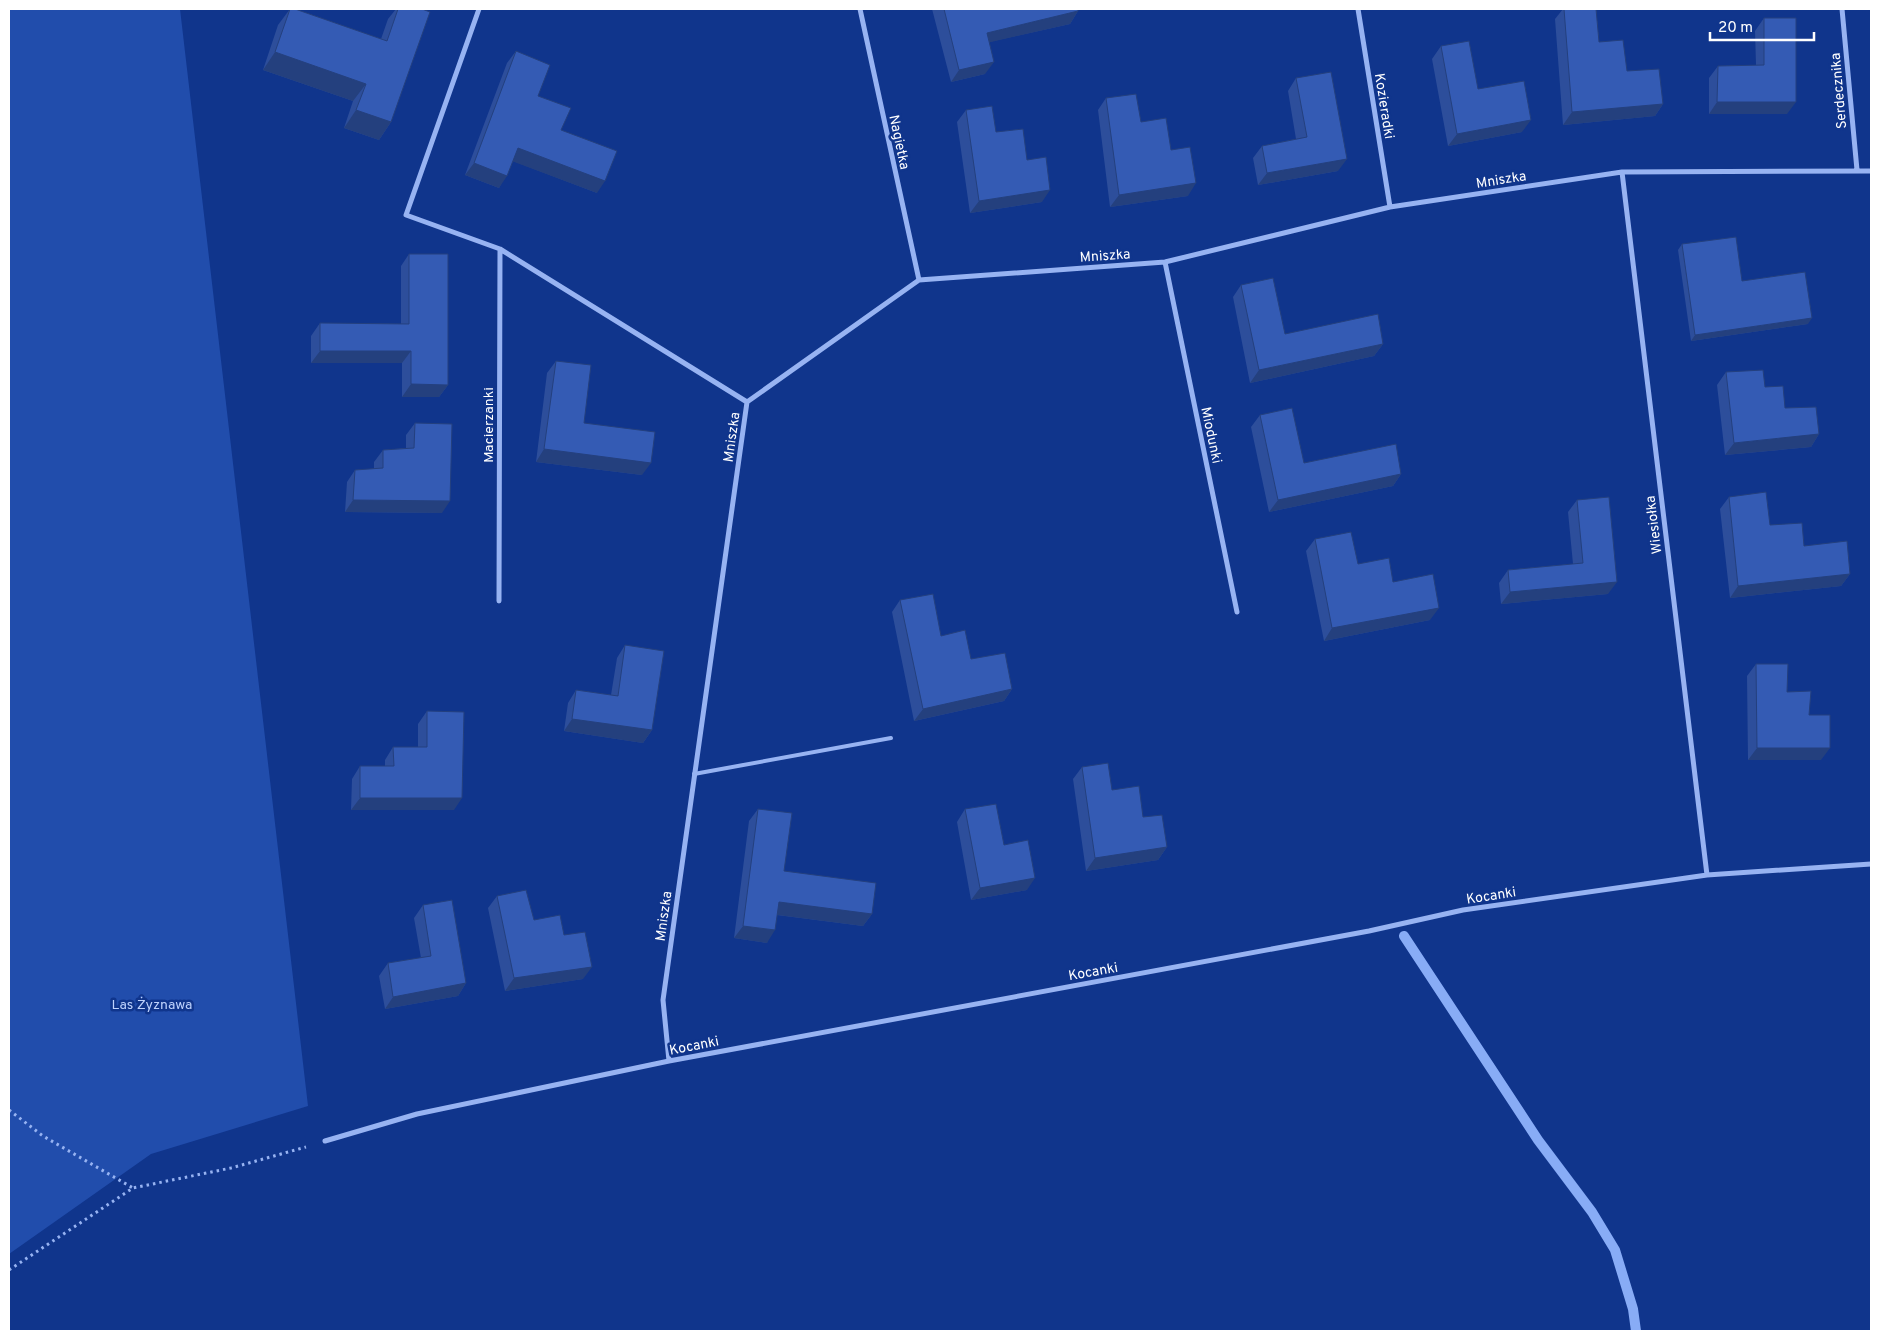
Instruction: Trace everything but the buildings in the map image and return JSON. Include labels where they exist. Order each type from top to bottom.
[{"type":"street","points":[[479,9],[406,215],[500,249],[747,402]]},
{"type":"street","name":"Nagietka","points":[[860,9],[919,280]]},
{"type":"street","name":"Kozieradki","points":[[1358,9],[1390,207]]},
{"type":"street","name":"Serdecznika","points":[[1842,9],[1857,170]]},
{"type":"street","name":"Mniszka","points":[[669,1061],[663,1000],[747,402],[919,280],[1165,262],[1390,207],[1622,172],[1871,171]]},
{"type":"street","name":"Wiesiołka","points":[[1622,172],[1707,875]]},
{"type":"street","name":"Macierzanki","points":[[499,601],[500,249]]},
{"type":"street","name":"Miodunki","points":[[1165,262],[1237,612]]},
{"type":"street","name":"Kocanki","points":[[325,1141],[417,1114],[669,1061],[1370,931],[1463,910],[1707,875],[1871,864]]},
{"type":"lane","points":[[694,774],[891,738]]},
{"type":"path","points":[[9,1110],[43,1136],[133,1188]]},
{"type":"path","points":[[9,1270],[133,1188],[232,1168],[325,1141]]},
{"type":"green space","name":"Las Żyznawa","points":[[9,9],[180,9],[308,1106],[151,1154],[9,1254]]},
{"type":"waterway","points":[[1404,936],[1538,1140],[1592,1212],[1615,1250],[1633,1309],[1636,1331]]}]
